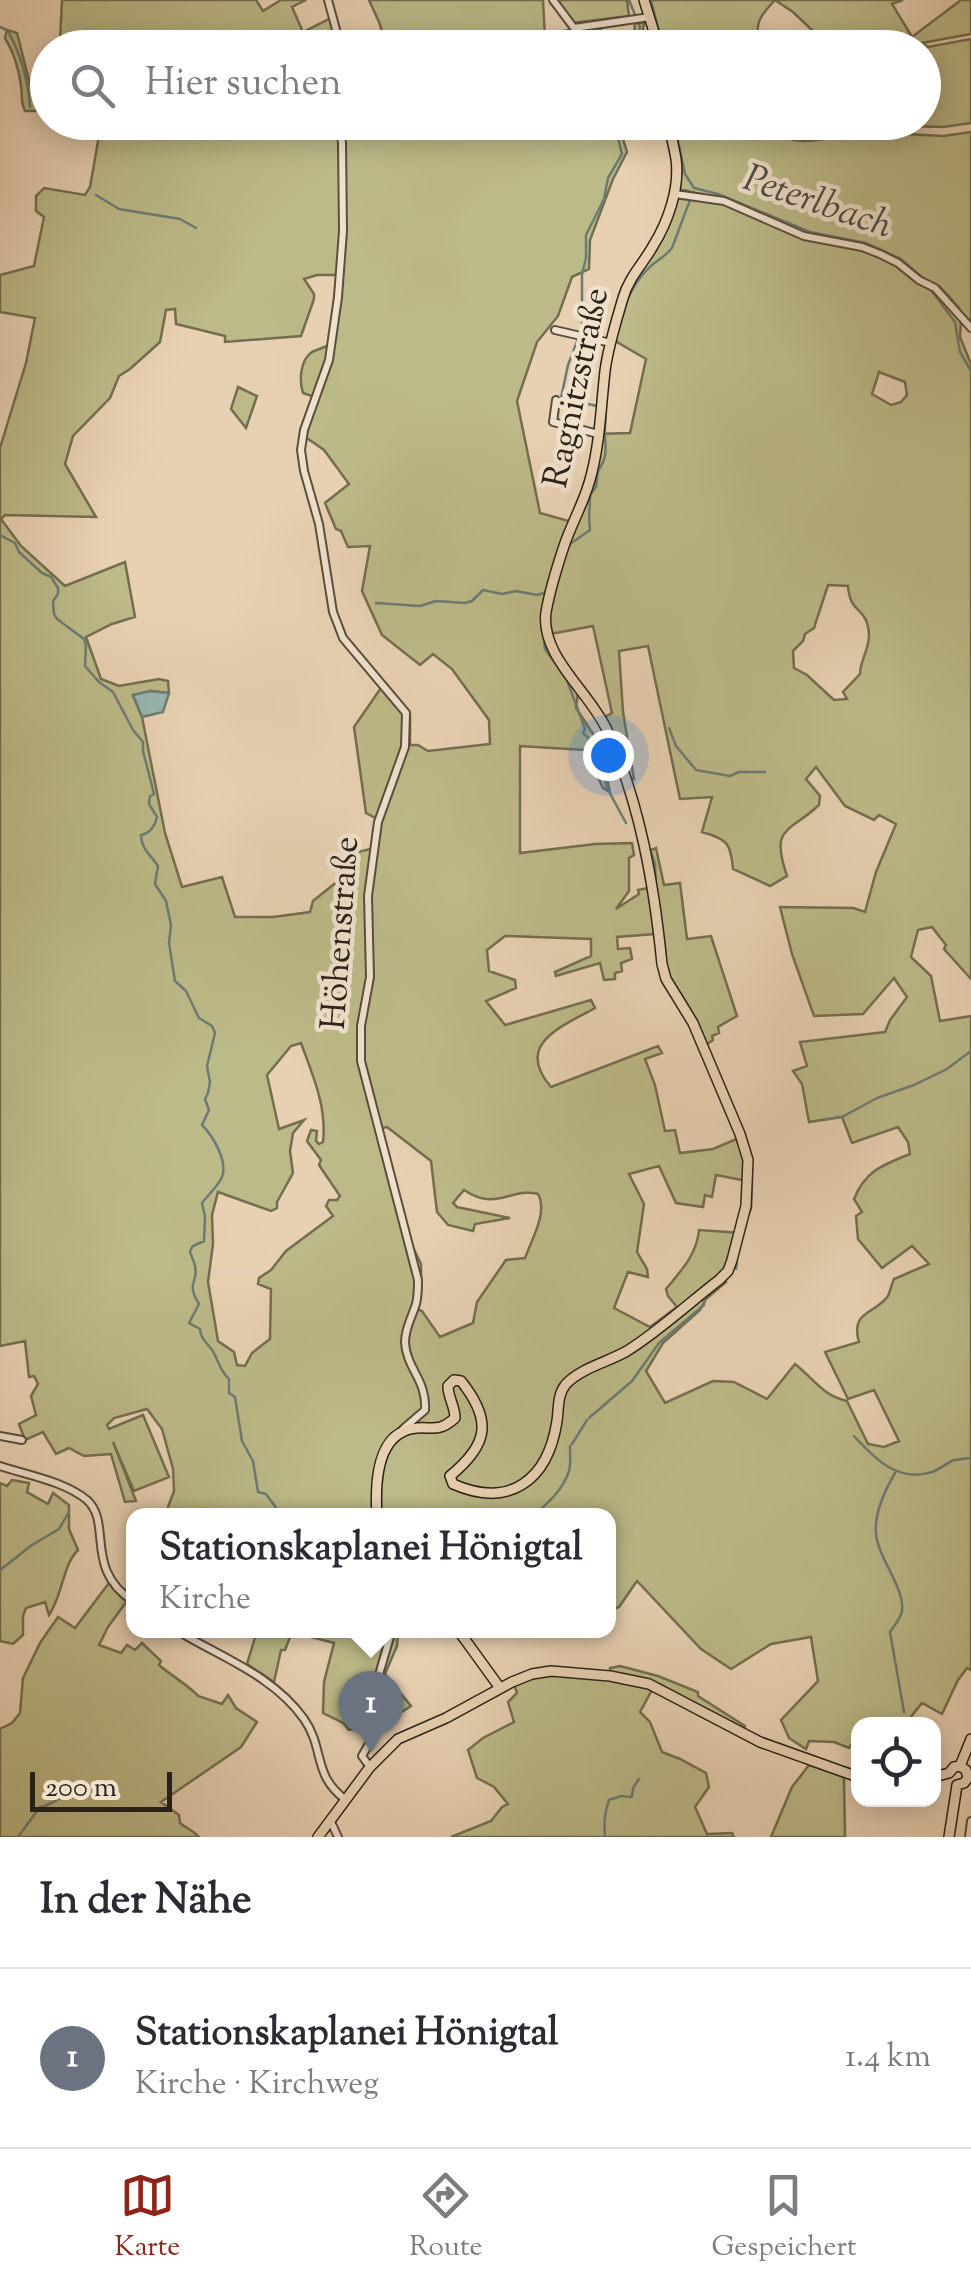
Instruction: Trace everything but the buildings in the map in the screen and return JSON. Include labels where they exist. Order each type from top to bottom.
[{"type":"main road","points":[[644,0],[641,19],[648,30]]},
{"type":"main road","name":"Ragnitzstraße","points":[[402,1430],[445,1427],[455,1418],[448,1386],[454,1380],[461,1381],[483,1422],[480,1446],[450,1476],[453,1484],[492,1494],[526,1482],[547,1459],[558,1419],[559,1398],[566,1384],[631,1348],[719,1280],[728,1271],[746,1206],[748,1160],[740,1134],[693,1023],[666,979],[643,840],[627,781],[597,711],[553,653],[547,635],[546,614],[564,543],[579,514],[591,476],[600,434],[606,368],[626,287],[653,248],[674,194],[677,166],[672,140]]},
{"type":"main road","name":"Höhenstraße","points":[[377,1508],[376,1476],[393,1437],[402,1430]]},
{"type":"main road","points":[[464,1638],[500,1688]]},
{"type":"main road","points":[[318,1837],[370,1768],[398,1739],[523,1677],[551,1670],[640,1681],[760,1742],[851,1774]]},
{"type":"main road","points":[[949,1837],[966,1777],[971,1739]]},
{"type":"main road","points":[[941,1775],[949,1773],[950,1780],[966,1777]]},
{"type":"street","points":[[328,0],[336,30]]},
{"type":"street","points":[[553,0],[574,28],[641,19]]},
{"type":"street","name":"Höhenstraße","points":[[342,140],[343,230],[338,297],[329,360],[304,430],[301,450],[340,632],[406,713],[405,747],[378,822],[368,896],[370,977],[361,1026],[361,1060],[418,1280],[418,1299],[406,1330],[405,1346],[422,1381],[425,1410],[402,1430]]},
{"type":"street","points":[[674,194],[724,201],[804,236],[880,254],[936,288],[971,328]]},
{"type":"street","points":[[555,330],[611,343]]},
{"type":"street","points":[[556,400],[553,422],[600,434]]},
{"type":"street","points":[[0,1436],[22,1440]]},
{"type":"street","points":[[0,1466],[59,1485],[88,1502],[97,1517],[99,1547],[106,1570],[126,1596]]},
{"type":"street","points":[[191,1638],[240,1664],[277,1690],[302,1716],[318,1750],[324,1777],[346,1800]]},
{"type":"street","points":[[370,1768],[362,1756],[370,1742],[374,1695],[390,1638]]},
{"type":"street","points":[[969,1837],[971,1821]]},
{"type":"street","points":[[331,1822],[338,1837]]},
{"type":"shaded area","points":[[62,0],[256,0],[263,11],[281,0],[306,0],[292,7],[302,30],[61,30]]},
{"type":"shaded area","points":[[369,0],[543,0],[545,30],[382,30]]},
{"type":"shaded area","points":[[553,0],[627,0],[629,16],[572,23]]},
{"type":"shaded area","points":[[648,0],[775,0],[759,21],[757,30],[657,30]]},
{"type":"shaded area","points":[[775,0],[903,0],[892,4],[908,30],[812,30]]},
{"type":"shaded area","points":[[961,0],[971,0],[971,34],[941,40],[941,30],[921,30]]},
{"type":"shaded area","points":[[331,18],[333,30],[307,30]]},
{"type":"shaded area","points":[[7,30],[17,33],[30,84],[30,111],[25,111],[17,67],[5,38]]},
{"type":"shaded area","points":[[971,39],[971,123],[943,127],[941,45]]},
{"type":"shaded area","points":[[971,132],[971,323],[966,322],[940,287],[936,292],[961,321],[960,337],[971,364],[971,979],[944,949],[946,945],[932,927],[918,930],[911,957],[931,976],[940,1021],[971,1016],[971,1670],[967,1668],[958,1680],[942,1714],[922,1703],[911,1717],[851,1717],[849,1748],[834,1742],[809,1741],[806,1749],[789,1738],[781,1720],[818,1681],[811,1637],[771,1644],[731,1669],[701,1649],[637,1581],[616,1608],[616,1508],[168,1508],[174,1491],[173,1469],[162,1429],[147,1409],[114,1418],[107,1425],[109,1429],[143,1415],[169,1477],[134,1491],[113,1442],[136,1501],[125,1502],[111,1454],[84,1456],[69,1448],[56,1454],[43,1432],[25,1440],[19,1424],[36,1415],[31,1396],[38,1384],[34,1376],[29,1377],[25,1341],[0,1346],[0,448],[26,363],[35,318],[0,312],[0,275],[34,266],[44,217],[36,211],[36,196],[44,188],[85,195],[98,140],[623,140],[627,152],[590,240],[589,269],[572,277],[558,316],[537,342],[517,401],[540,513],[572,522],[597,434],[630,433],[646,359],[609,334],[619,298],[675,201],[720,199],[679,189],[682,170],[676,140],[941,140],[941,136]],"holes":[[[337,275],[329,345],[313,351],[303,365],[303,393],[315,397],[301,434],[324,450],[349,484],[325,503],[348,547],[370,546],[362,591],[382,635],[420,665],[433,654],[452,669],[489,720],[490,744],[428,751],[410,745],[410,714],[383,685],[354,727],[366,813],[381,821],[375,848],[345,855],[338,881],[313,901],[310,912],[235,917],[222,877],[182,887],[165,833],[142,717],[133,696],[150,691],[169,693],[168,681],[119,686],[101,679],[86,637],[135,617],[125,562],[65,586],[21,546],[1,519],[5,515],[96,517],[65,464],[73,436],[110,398],[119,376],[160,342],[166,310],[175,309],[176,324],[225,336],[225,342],[301,336],[314,299],[304,279]],[[879,372],[905,382],[907,395],[901,402],[891,405],[872,394]],[[828,585],[848,586],[851,601],[867,623],[868,644],[860,674],[843,692],[847,699],[834,700],[794,668],[793,651],[814,628]],[[593,626],[612,713],[599,720],[621,777],[634,779],[623,712],[619,651],[648,646],[680,799],[712,797],[702,832],[726,843],[733,869],[770,886],[787,876],[781,839],[819,805],[820,796],[806,779],[816,767],[845,806],[874,820],[879,815],[896,824],[865,912],[853,908],[780,907],[814,1016],[863,1014],[894,978],[907,997],[885,1032],[800,1042],[807,1066],[793,1071],[802,1084],[809,1122],[842,1117],[852,1143],[898,1127],[908,1142],[910,1154],[876,1170],[859,1189],[854,1199],[862,1212],[856,1216],[858,1239],[882,1268],[912,1246],[929,1264],[894,1279],[888,1296],[858,1324],[859,1342],[825,1352],[848,1399],[874,1390],[899,1441],[884,1447],[868,1444],[847,1401],[825,1391],[795,1364],[767,1399],[734,1382],[713,1381],[665,1403],[646,1371],[663,1343],[726,1282],[742,1233],[699,1230],[692,1254],[666,1289],[677,1307],[650,1327],[614,1308],[628,1272],[648,1277],[637,1252],[644,1204],[629,1174],[659,1166],[676,1203],[703,1207],[705,1195],[712,1197],[716,1175],[747,1181],[739,1138],[713,1149],[680,1153],[675,1130],[665,1131],[645,1059],[662,1053],[658,1046],[551,1087],[537,1059],[540,1048],[556,1030],[595,1008],[591,1000],[505,1025],[486,1001],[516,988],[515,980],[489,971],[487,950],[505,936],[591,939],[591,956],[555,972],[556,976],[600,963],[604,980],[615,979],[615,973],[622,971],[621,963],[632,959],[630,948],[618,949],[617,937],[655,934],[663,981],[682,1007],[700,1049],[719,1033],[718,1027],[737,1016],[711,936],[687,939],[680,883],[664,885],[656,848],[649,851],[653,887],[638,890],[639,894],[616,909],[629,891],[632,843],[520,853],[520,746],[585,750],[603,788],[610,792],[605,752],[576,708],[578,693],[545,649],[545,635]],[[301,1043],[323,1116],[323,1142],[319,1144],[317,1131],[311,1130],[307,1141],[340,1196],[329,1200],[326,1206],[333,1216],[286,1251],[259,1278],[258,1284],[271,1289],[270,1339],[252,1353],[245,1366],[237,1365],[234,1352],[218,1341],[208,1282],[212,1215],[218,1192],[271,1211],[277,1208],[293,1173],[293,1133],[304,1120],[279,1129],[267,1075],[291,1046]],[[387,1127],[431,1161],[437,1212],[448,1225],[473,1231],[475,1224],[510,1218],[457,1207],[453,1203],[464,1190],[486,1199],[538,1194],[541,1201],[538,1226],[525,1258],[506,1260],[477,1302],[473,1323],[440,1337],[422,1311],[416,1309],[421,1264],[403,1227],[377,1129]]]},
{"type":"shaded area","points":[[238,387],[257,396],[246,428],[231,409]]},
{"type":"shaded area","points":[[12,1480],[29,1483],[27,1492],[48,1504],[53,1493],[69,1505],[69,1529],[78,1550],[49,1615],[45,1602],[26,1608],[23,1635],[13,1644],[0,1641],[0,1483],[7,1486]]},
{"type":"shaded area","points":[[109,1583],[126,1602],[99,1645],[121,1653],[127,1645],[135,1650],[142,1643],[161,1661],[159,1665],[198,1696],[222,1704],[228,1695],[236,1708],[257,1722],[241,1747],[161,1802],[199,1837],[0,1837],[0,1729],[20,1713],[23,1678],[58,1617],[75,1628]]},
{"type":"shaded area","points":[[255,1638],[290,1638],[285,1650],[281,1650],[274,1682],[247,1664]]},
{"type":"shaded area","points":[[315,1638],[398,1638],[385,1674],[411,1706],[400,1713],[375,1684],[360,1728],[349,1730],[323,1713],[324,1682],[334,1643]]},
{"type":"shaded area","points":[[620,1666],[698,1692],[698,1696],[745,1726],[744,1729],[659,1684],[610,1672],[610,1668]]},
{"type":"shaded area","points":[[552,1673],[615,1680],[652,1690],[640,1712],[650,1722],[662,1752],[706,1773],[709,1787],[695,1807],[707,1834],[732,1833],[734,1837],[451,1837],[491,1821],[508,1804],[494,1787],[477,1778],[468,1750],[514,1722],[508,1702],[517,1693],[514,1685]]},
{"type":"shaded area","points":[[809,1765],[844,1777],[845,1837],[771,1837],[792,1787]]},
{"type":"water","points":[[150,691],[169,693],[163,712],[142,717],[133,695]]},
{"type":"waterway","points":[[629,0],[639,30]]},
{"type":"waterway","name":"Peterlbach","points":[[651,0],[658,30]]},
{"type":"waterway","points":[[0,27],[7,30],[20,57],[30,107]]},
{"type":"waterway","points":[[582,332],[586,235],[604,199],[608,178],[622,154],[618,140]]},
{"type":"waterway","name":"Peterlbach","points":[[678,140],[685,174],[694,188],[810,232],[866,243],[901,259],[925,280]]},
{"type":"waterway","points":[[96,195],[119,209],[180,219],[196,228]]},
{"type":"waterway","points":[[627,300],[644,273],[672,248],[690,200]]},
{"type":"waterway","points":[[937,286],[960,310]]},
{"type":"waterway","name":"Peterlbach","points":[[931,290],[955,322],[960,352],[971,371]]},
{"type":"waterway","points":[[578,339],[561,398],[597,406]]},
{"type":"waterway","points":[[570,544],[590,530],[590,495],[605,454],[605,409]]},
{"type":"waterway","points":[[0,535],[15,543],[19,552],[51,577],[58,588],[54,614],[84,639],[85,666],[113,692],[143,742],[154,794],[149,804],[157,817],[141,840],[158,866],[155,884],[166,901],[171,925],[169,943],[175,981],[186,991],[199,1018],[212,1026],[215,1033],[207,1066],[210,1082],[205,1099],[209,1110],[202,1125],[218,1149],[223,1171],[202,1203],[204,1241],[190,1251],[196,1272],[193,1291],[199,1304],[189,1323],[200,1329],[229,1379],[229,1393],[235,1397],[242,1441],[253,1461],[258,1492],[266,1494],[276,1508]]},
{"type":"waterway","points":[[376,603],[465,603],[483,590],[502,594],[547,592]]},
{"type":"waterway","points":[[544,637],[545,649],[557,665]]},
{"type":"waterway","points":[[565,675],[585,729],[583,733],[597,746],[594,749],[607,788],[626,823]]},
{"type":"waterway","points":[[669,728],[676,746],[696,770],[730,776],[765,772]]},
{"type":"waterway","points":[[650,849],[656,890]]},
{"type":"waterway","points":[[675,985],[692,1012]]},
{"type":"waterway","points":[[698,1024],[705,1039]]},
{"type":"waterway","points":[[827,1119],[842,1117],[877,1098],[914,1085],[947,1069],[971,1051]]},
{"type":"waterway","points":[[747,1218],[752,1177]]},
{"type":"waterway","points":[[736,1269],[737,1262]]},
{"type":"waterway","points":[[589,1418],[632,1381],[659,1343],[704,1305],[704,1298],[729,1276]]},
{"type":"waterway","points":[[572,1444],[587,1420]]},
{"type":"waterway","points":[[854,1436],[888,1467],[908,1474],[932,1472],[954,1460],[971,1458]]},
{"type":"waterway","points":[[541,1508],[566,1478],[570,1446]]},
{"type":"waterway","points":[[895,1473],[878,1510],[876,1534],[902,1602],[901,1614],[890,1632],[904,1712]]},
{"type":"waterway","points":[[0,1570],[59,1529],[69,1512]]},
{"type":"waterway","points":[[605,1837],[609,1800],[632,1797],[639,1779]]},
{"type":"waterway","points":[[18,1837],[40,1807],[81,1785]]},
{"type":"place","name":"Stationskaplanei Hönigtal","points":[[371,1753]]}]
